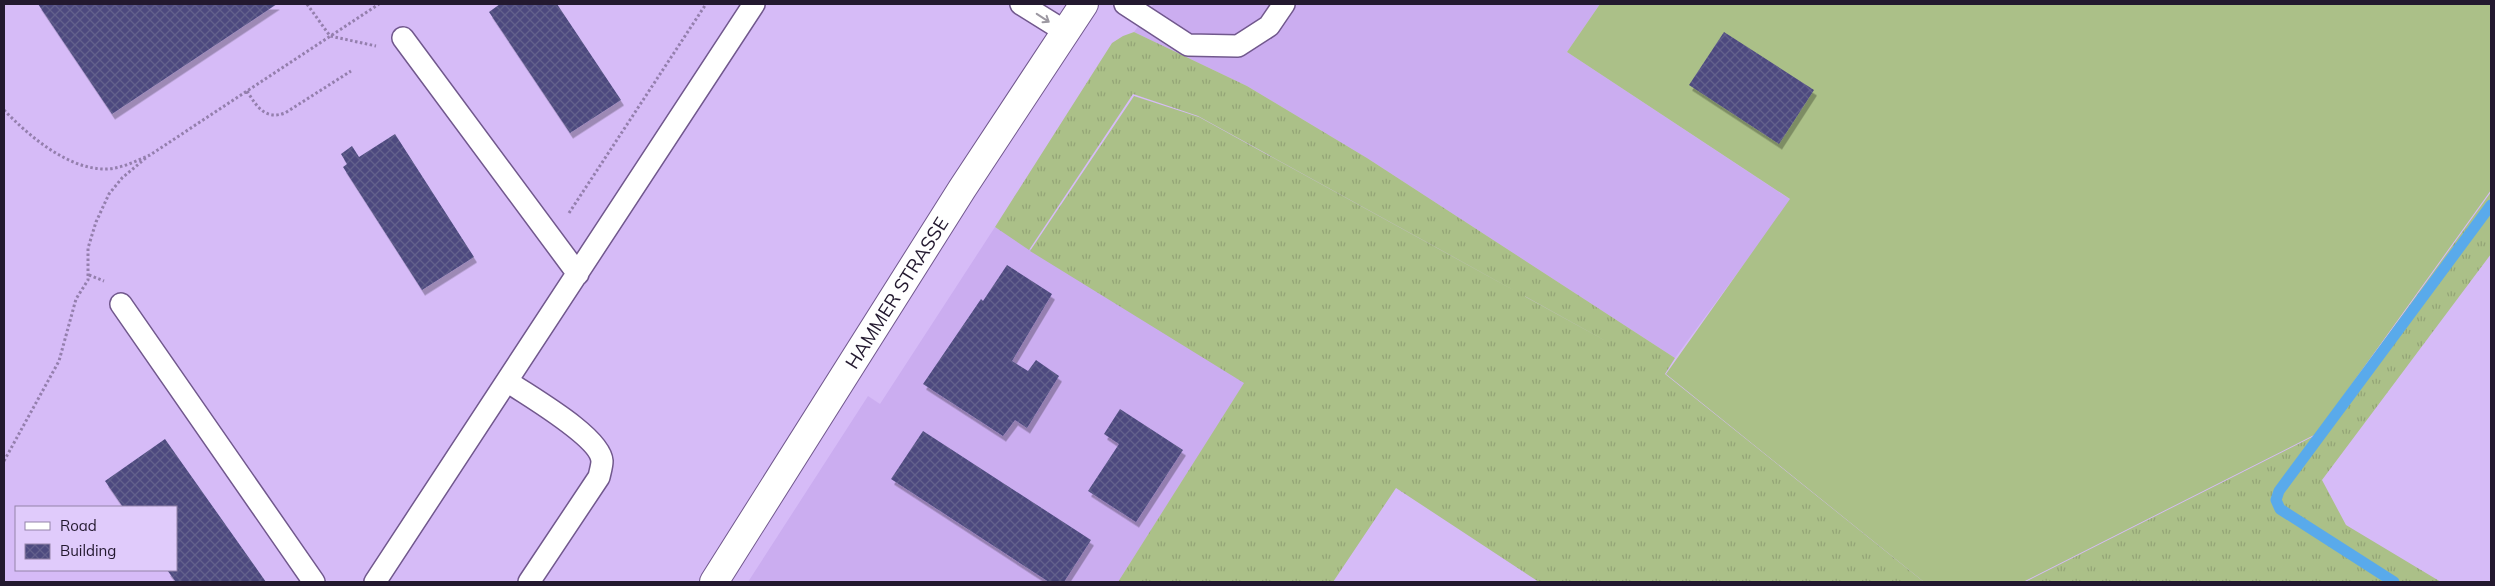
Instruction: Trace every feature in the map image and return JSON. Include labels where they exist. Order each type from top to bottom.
[{"type":"main road","name":"HAMMER STRASSE","points":[[714,582],[962,189],[1084,4]]},
{"type":"lane","points":[[375,582],[754,4]]},
{"type":"lane","points":[[1021,4],[1066,32]]},
{"type":"lane","points":[[1125,4],[1188,45],[1238,46],[1269,26],[1284,4]]},
{"type":"lane","points":[[409,46],[578,274]]},
{"type":"lane","points":[[122,304],[314,582]]},
{"type":"lane","points":[[507,381],[584,434],[595,444],[602,461],[598,477],[529,582]]},
{"type":"path","points":[[307,4],[330,36],[409,46]]},
{"type":"path","points":[[4,461],[59,361],[76,299],[88,280],[88,248],[92,233],[103,207],[122,178],[150,155],[379,4]]},
{"type":"path","points":[[552,238],[706,4]]},
{"type":"path","points":[[247,92],[258,108],[265,114],[276,116],[285,113],[350,71]]},
{"type":"path","points":[[4,110],[26,132],[65,159],[102,169],[126,165],[150,155]]},
{"type":"shaded area","points":[[1154,4],[1600,4],[1567,52],[1791,200],[1675,358],[1367,158],[1247,86],[1134,32]]},
{"type":"shaded area","points":[[995,227],[1245,383],[1118,582],[748,582],[868,396],[880,404]]},
{"type":"green space","points":[[1600,4],[2491,4],[2491,190],[2316,434],[2023,582],[1924,582],[1666,374],[1790,199],[1567,52]]},
{"type":"green space","points":[[1134,32],[1247,86],[1367,158],[1675,358],[1665,374],[1924,582],[1539,582],[1396,488],[1333,582],[1118,582],[1244,383],[1030,251],[1134,96],[1199,117],[1615,346],[1198,116],[1133,94],[1029,250],[995,227],[1112,43]]},
{"type":"green space","points":[[2491,192],[2491,254],[2322,480],[2346,525],[2441,582],[2025,582],[2316,435]]},
{"type":"building","points":[[38,4],[277,4],[112,114]]},
{"type":"building","points":[[500,4],[557,4],[621,100],[570,133],[489,12]]},
{"type":"building","points":[[1724,32],[1814,90],[1779,144],[1689,85]]},
{"type":"building","points":[[395,134],[474,257],[422,290],[343,167],[347,164],[341,154],[352,146],[359,157]]},
{"type":"building","points":[[1007,265],[1052,294],[1012,361],[1028,371],[1036,360],[1059,376],[1027,428],[1015,420],[1003,436],[923,384],[981,299],[983,301]]},
{"type":"building","points":[[1120,409],[1183,450],[1136,522],[1088,491],[1119,444],[1104,434]]},
{"type":"building","points":[[923,431],[1091,540],[1064,582],[1049,582],[891,479]]},
{"type":"building","points":[[165,439],[266,582],[176,582],[168,571],[178,571],[178,506],[122,506],[105,481]]},
{"type":"waterway","points":[[2394,582],[2280,509],[2276,500],[2279,491],[2491,205]]}]
